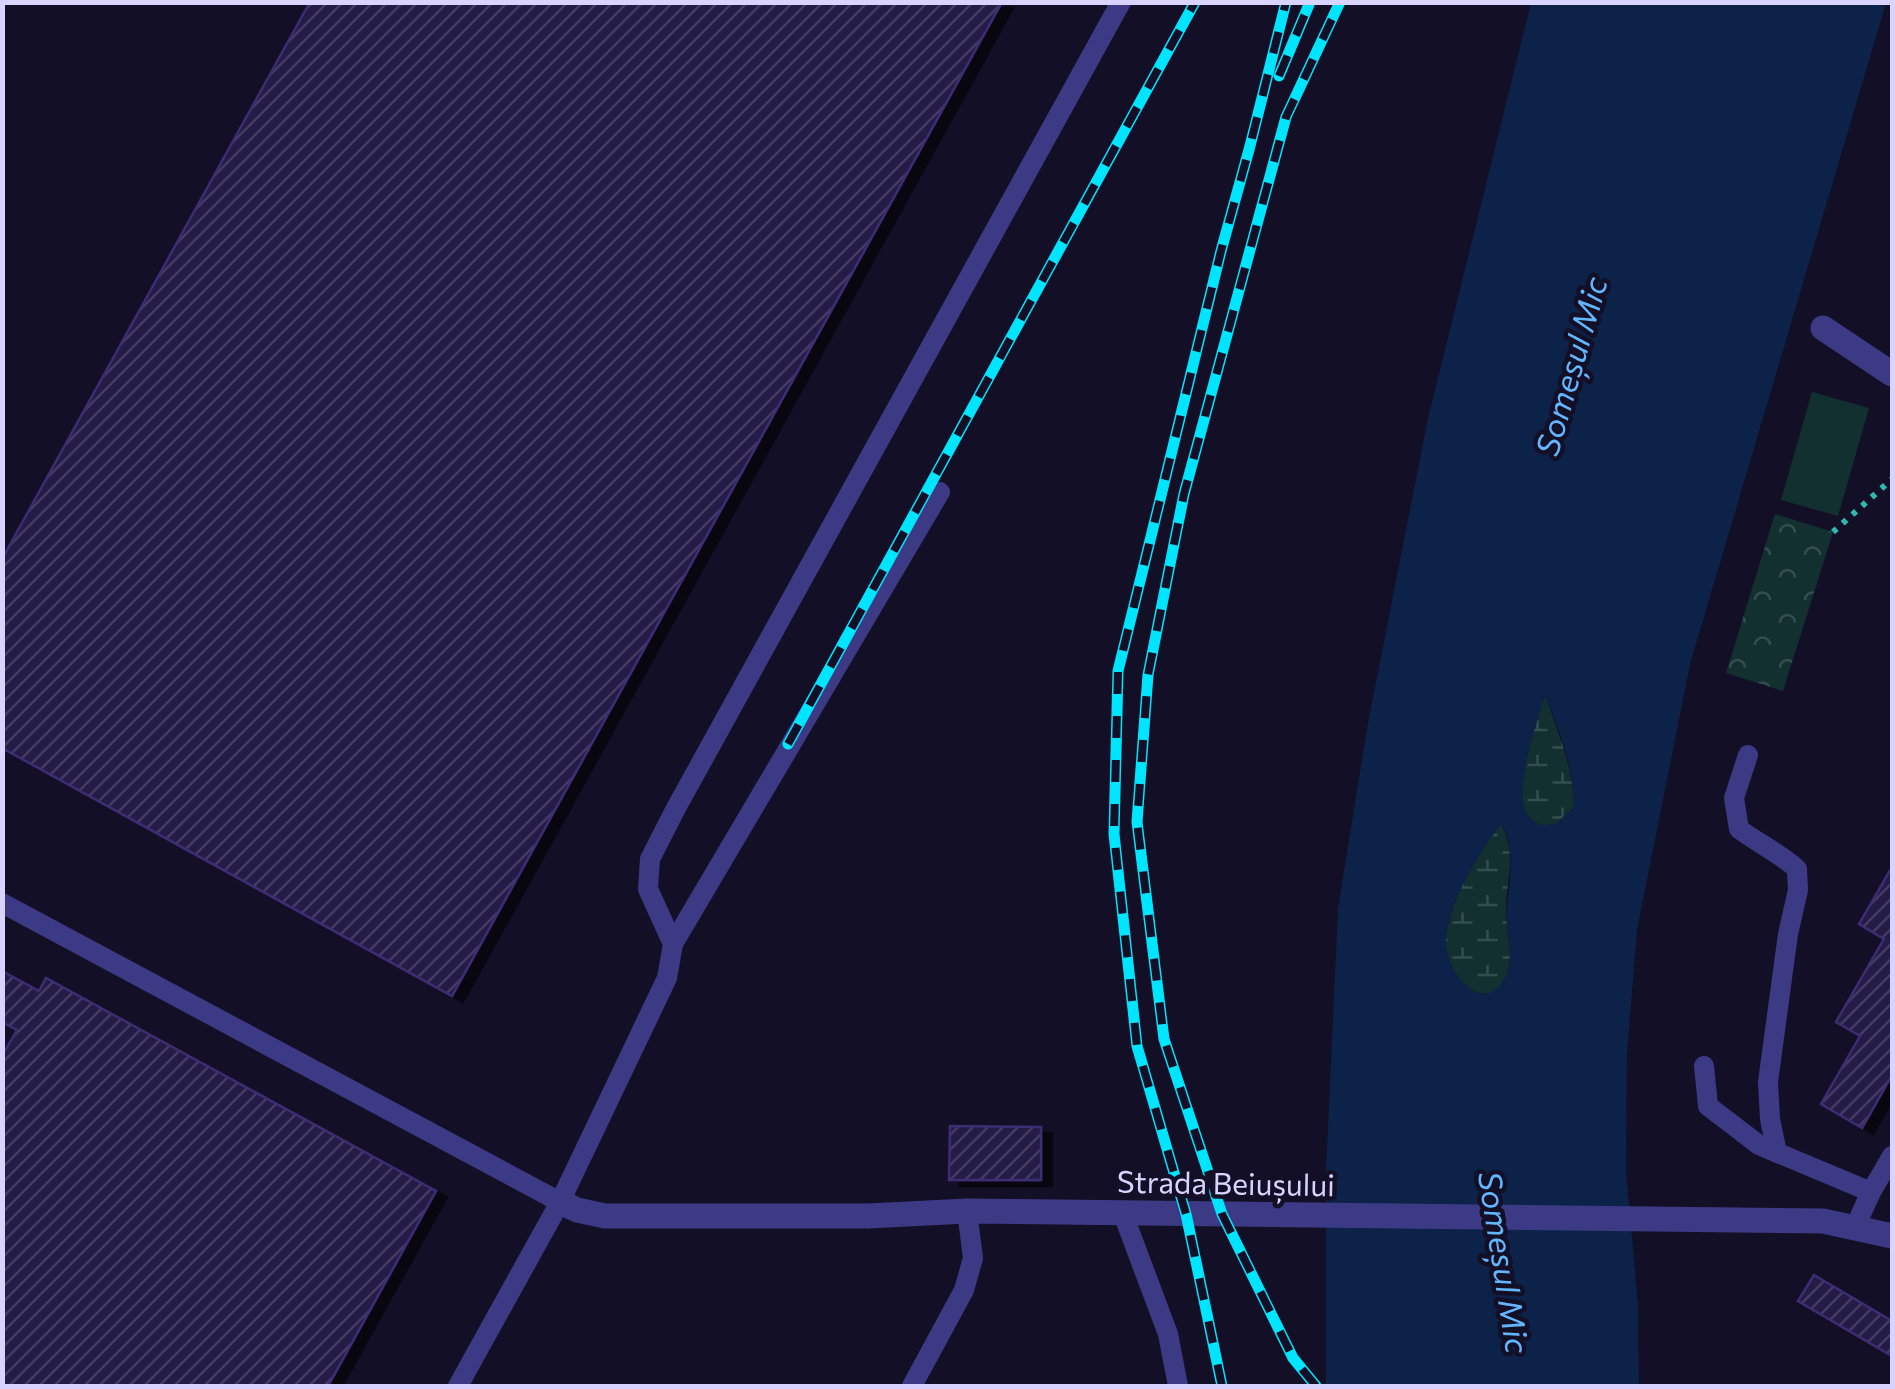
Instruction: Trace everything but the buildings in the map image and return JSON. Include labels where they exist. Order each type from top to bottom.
[{"type":"street","points":[[1823,328],[1892,374]]},
{"type":"street","name":"Strada Beiușului","points":[[560,1202],[604,1216],[868,1216],[967,1211],[1824,1220],[1892,1236]]},
{"type":"lane","points":[[672,944],[648,889],[650,859],[1121,2]]},
{"type":"lane","points":[[458,1386],[560,1202],[667,978],[672,944],[940,492]]},
{"type":"lane","points":[[1748,755],[1734,798],[1738,829],[1798,869],[1768,1082],[1777,1153]]},
{"type":"lane","points":[[2,903],[560,1202]]},
{"type":"lane","points":[[1704,1066],[1708,1106],[1759,1145],[1871,1192]]},
{"type":"lane","points":[[1855,1228],[1892,1156]]},
{"type":"lane","points":[[912,1386],[964,1290],[973,1258],[967,1211]]},
{"type":"lane","points":[[1123,1214],[1168,1334],[1178,1386]]},
{"type":"path","points":[[1834,532],[1892,480]]},
{"type":"green space","points":[[1812,392],[1869,408],[1838,516],[1781,500]]},
{"type":"green space","points":[[1775,514],[1833,532],[1783,691],[1726,673]]},
{"type":"green space","points":[[1545,694],[1568,764],[1574,807],[1556,824],[1540,826],[1527,815],[1522,790],[1527,756]]},
{"type":"green space","points":[[1501,823],[1510,857],[1506,912],[1509,966],[1499,987],[1490,993],[1479,993],[1469,988],[1452,967],[1446,939],[1459,893]]},
{"type":"water","name":"Someșul Mic","points":[[1531,3],[1886,3],[1690,664],[1637,930],[1627,1054],[1626,1171],[1638,1304],[1639,1386],[1326,1386],[1326,1172],[1338,908],[1368,723],[1428,418]],"holes":[[[1545,696],[1565,750],[1574,807],[1556,824],[1540,825],[1527,815],[1522,790]],[[1501,824],[1510,853],[1509,967],[1498,988],[1478,993],[1468,987],[1453,967],[1446,942],[1447,927],[1465,880]]]},
{"type":"railway","points":[[788,744],[1195,2]]},
{"type":"railway","points":[[1222,1386],[1186,1214],[1137,1046],[1114,834],[1118,671],[1286,2]]},
{"type":"railway","points":[[1279,76],[1310,2]]},
{"type":"railway","points":[[1316,1386],[1293,1358],[1222,1214],[1164,1039],[1137,822],[1148,675],[1184,494],[1286,117],[1340,2]]}]
